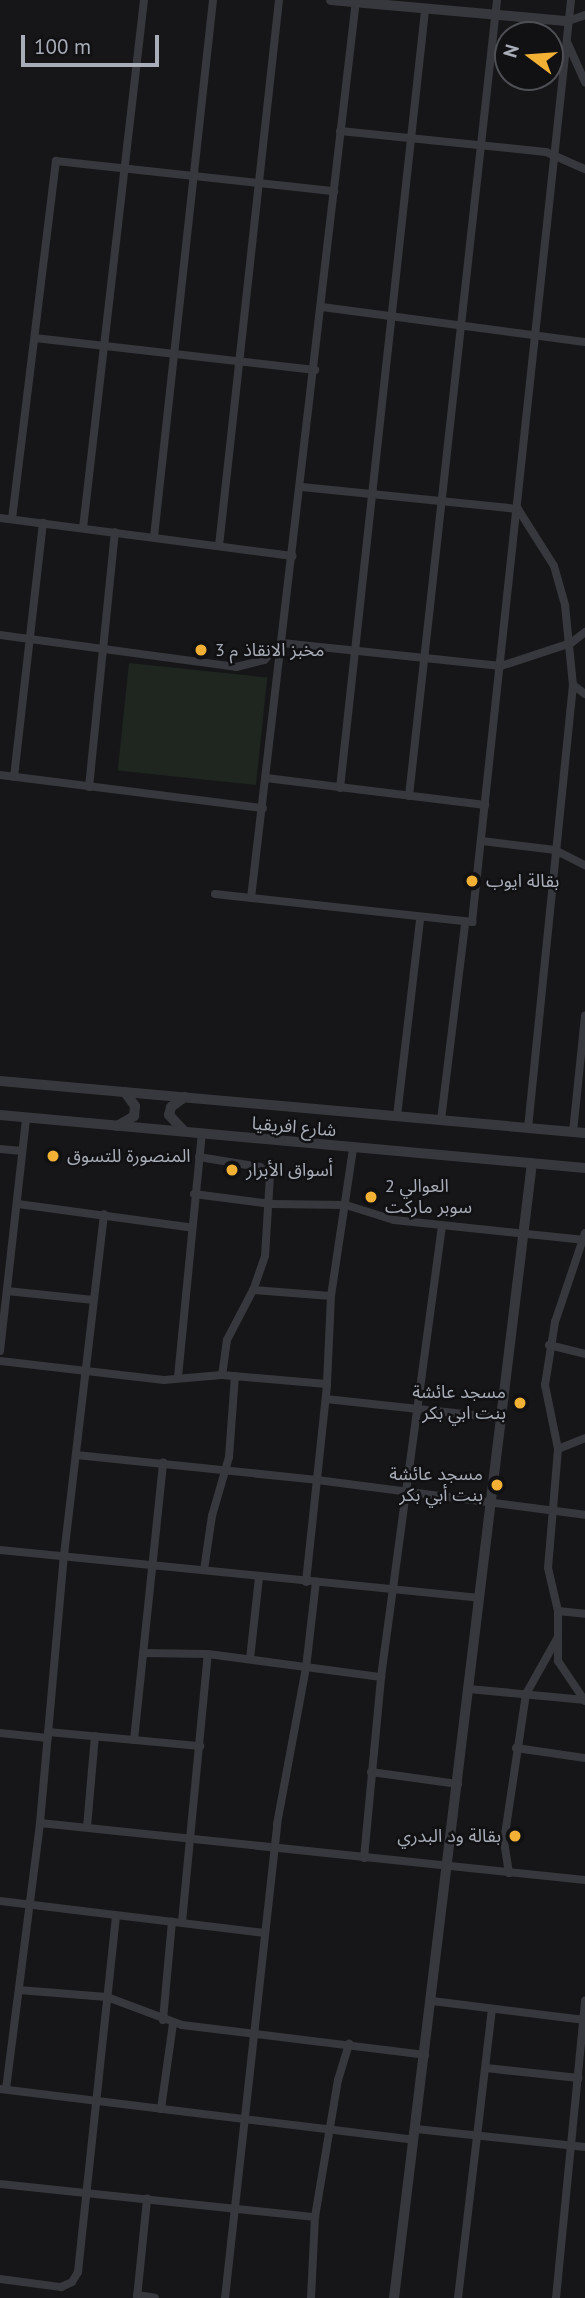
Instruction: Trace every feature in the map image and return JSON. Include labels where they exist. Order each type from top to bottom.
[{"type":"street","points":[[83,528],[144,0]]},
{"type":"street","points":[[154,537],[213,0]]},
{"type":"street","points":[[219,546],[243,362],[279,0]]},
{"type":"street","points":[[331,0],[495,17],[568,21],[585,15]]},
{"type":"street","points":[[409,796],[497,0]]},
{"type":"street","points":[[215,894],[465,925],[472,922],[557,155],[571,0]]},
{"type":"street","points":[[251,898],[302,487],[356,1]]},
{"type":"street","points":[[341,788],[425,10]]},
{"type":"street","points":[[566,41],[585,82]]},
{"type":"street","points":[[340,131],[557,155],[585,169]]},
{"type":"street","points":[[12,519],[56,161],[334,191]]},
{"type":"street","points":[[322,307],[461,323],[585,342]]},
{"type":"street","points":[[35,338],[315,370]]},
{"type":"street","points":[[302,487],[518,509]]},
{"type":"street","points":[[518,509],[554,566],[570,643],[573,685],[528,1128]]},
{"type":"street","points":[[0,518],[293,556]]},
{"type":"street","points":[[14,777],[43,523]]},
{"type":"street","points":[[89,787],[115,532]]},
{"type":"street","points":[[0,635],[236,667],[264,660],[282,643],[501,666],[570,643],[585,632]]},
{"type":"street","points":[[573,685],[585,694]]},
{"type":"street","points":[[0,775],[263,808]]},
{"type":"street","points":[[266,778],[485,805]]},
{"type":"street","points":[[482,841],[555,850],[585,865]]},
{"type":"street","points":[[397,1116],[419,919]]},
{"type":"street","points":[[441,1120],[465,925]]},
{"type":"street","points":[[573,1132],[585,1016]]},
{"type":"street","name":"شارع افريقيا","points":[[0,1081],[585,1133]]},
{"type":"street","points":[[116,1126],[134,1116],[135,1106],[125,1092]]},
{"type":"street","points":[[186,1097],[171,1107],[169,1115],[171,1122],[186,1132]]},
{"type":"street","name":"شارع افريقيا","points":[[0,1115],[585,1168]]},
{"type":"street","points":[[0,1351],[26,1118]]},
{"type":"street","points":[[178,1377],[189,1227],[202,1134]]},
{"type":"street","points":[[306,1582],[326,1399],[331,1296],[354,1148]]},
{"type":"street","points":[[0,1149],[22,1151]]},
{"type":"street","points":[[199,1157],[267,1169],[271,1204],[269,1238],[253,1290],[227,1340],[222,1375]]},
{"type":"street","points":[[394,2298],[532,1163]]},
{"type":"street","points":[[194,1194],[271,1204],[346,1205],[394,1220],[583,1238],[549,1345],[545,1385],[558,1449],[548,1568],[558,1611],[558,1661],[585,1700]]},
{"type":"street","points":[[18,1204],[189,1227]]},
{"type":"street","points":[[104,1214],[64,1555],[40,1823],[19,1990],[3,2089],[246,2119],[328,2132],[414,2140]]},
{"type":"street","points":[[363,1858],[381,1677],[409,1491],[442,1226]]},
{"type":"street","points":[[0,1264],[11,1265]]},
{"type":"street","points":[[253,1290],[331,1296]]},
{"type":"street","points":[[8,1291],[94,1300]]},
{"type":"street","points":[[549,1345],[585,1354]]},
{"type":"street","points":[[0,1361],[178,1377],[222,1375],[327,1384]]},
{"type":"street","points":[[204,1570],[215,1503],[226,1470],[235,1376]]},
{"type":"street","points":[[326,1399],[501,1418]]},
{"type":"street","points":[[558,1449],[585,1438]]},
{"type":"street","points":[[76,1455],[317,1480],[585,1515]]},
{"type":"street","points":[[134,1740],[163,1463]]},
{"type":"street","points":[[0,1550],[480,1598]]},
{"type":"street","points":[[250,1659],[260,1577]]},
{"type":"street","points":[[225,2298],[275,1849],[306,1668],[316,1582]]},
{"type":"street","points":[[558,1611],[585,1614]]},
{"type":"street","points":[[509,1873],[504,1843],[526,1694],[558,1637]]},
{"type":"street","points":[[144,1653],[208,1654],[381,1677]]},
{"type":"street","points":[[182,1922],[208,1654]]},
{"type":"street","points":[[469,1689],[585,1700]]},
{"type":"street","points":[[0,1733],[94,1736],[201,1746]]},
{"type":"street","points":[[87,1827],[94,1736]]},
{"type":"street","points":[[516,1748],[585,1758]]},
{"type":"street","points":[[371,1772],[457,1784]]},
{"type":"street","points":[[40,1823],[447,1869],[585,1880]]},
{"type":"street","points":[[0,1901],[265,1933]]},
{"type":"street","points":[[0,2278],[55,2286],[72,2282],[78,2272],[94,2100],[116,1916]]},
{"type":"street","points":[[163,2020],[172,1921]]},
{"type":"street","points":[[19,1990],[107,1997],[173,2024],[425,2055]]},
{"type":"street","points":[[556,2298],[585,2000]]},
{"type":"street","points":[[432,2001],[584,2020]]},
{"type":"street","points":[[458,2298],[492,2010]]},
{"type":"street","points":[[161,2109],[173,2024]]},
{"type":"street","points":[[311,2298],[315,2217],[328,2132],[349,2044]]},
{"type":"street","points":[[486,2068],[578,2078]]},
{"type":"street","points":[[416,2129],[585,2147]]},
{"type":"street","points":[[0,2184],[315,2217]]},
{"type":"street","points":[[147,2199],[137,2297],[155,2298]]},
{"type":"shaded area","points":[[129,663],[267,678],[256,785],[118,770]]},
{"type":"place","name":"مخبز الانقاذ م 3","points":[[201,650]]},
{"type":"place","name":"بقالة ايوب","points":[[472,881]]},
{"type":"place","name":"المنصورة للتسوق","points":[[53,1156]]},
{"type":"place","name":"أسواق الأبرار","points":[[232,1170]]},
{"type":"place","name":"العوالي 2 سوبر ماركت","points":[[371,1197]]},
{"type":"place","name":"مسجد عائشة بنت ابي بكر","points":[[520,1403]]},
{"type":"place","name":"مسجد عائشة بنت أبي بكر","points":[[497,1485]]},
{"type":"place","name":"بقالة ود البدري","points":[[515,1836]]}]
